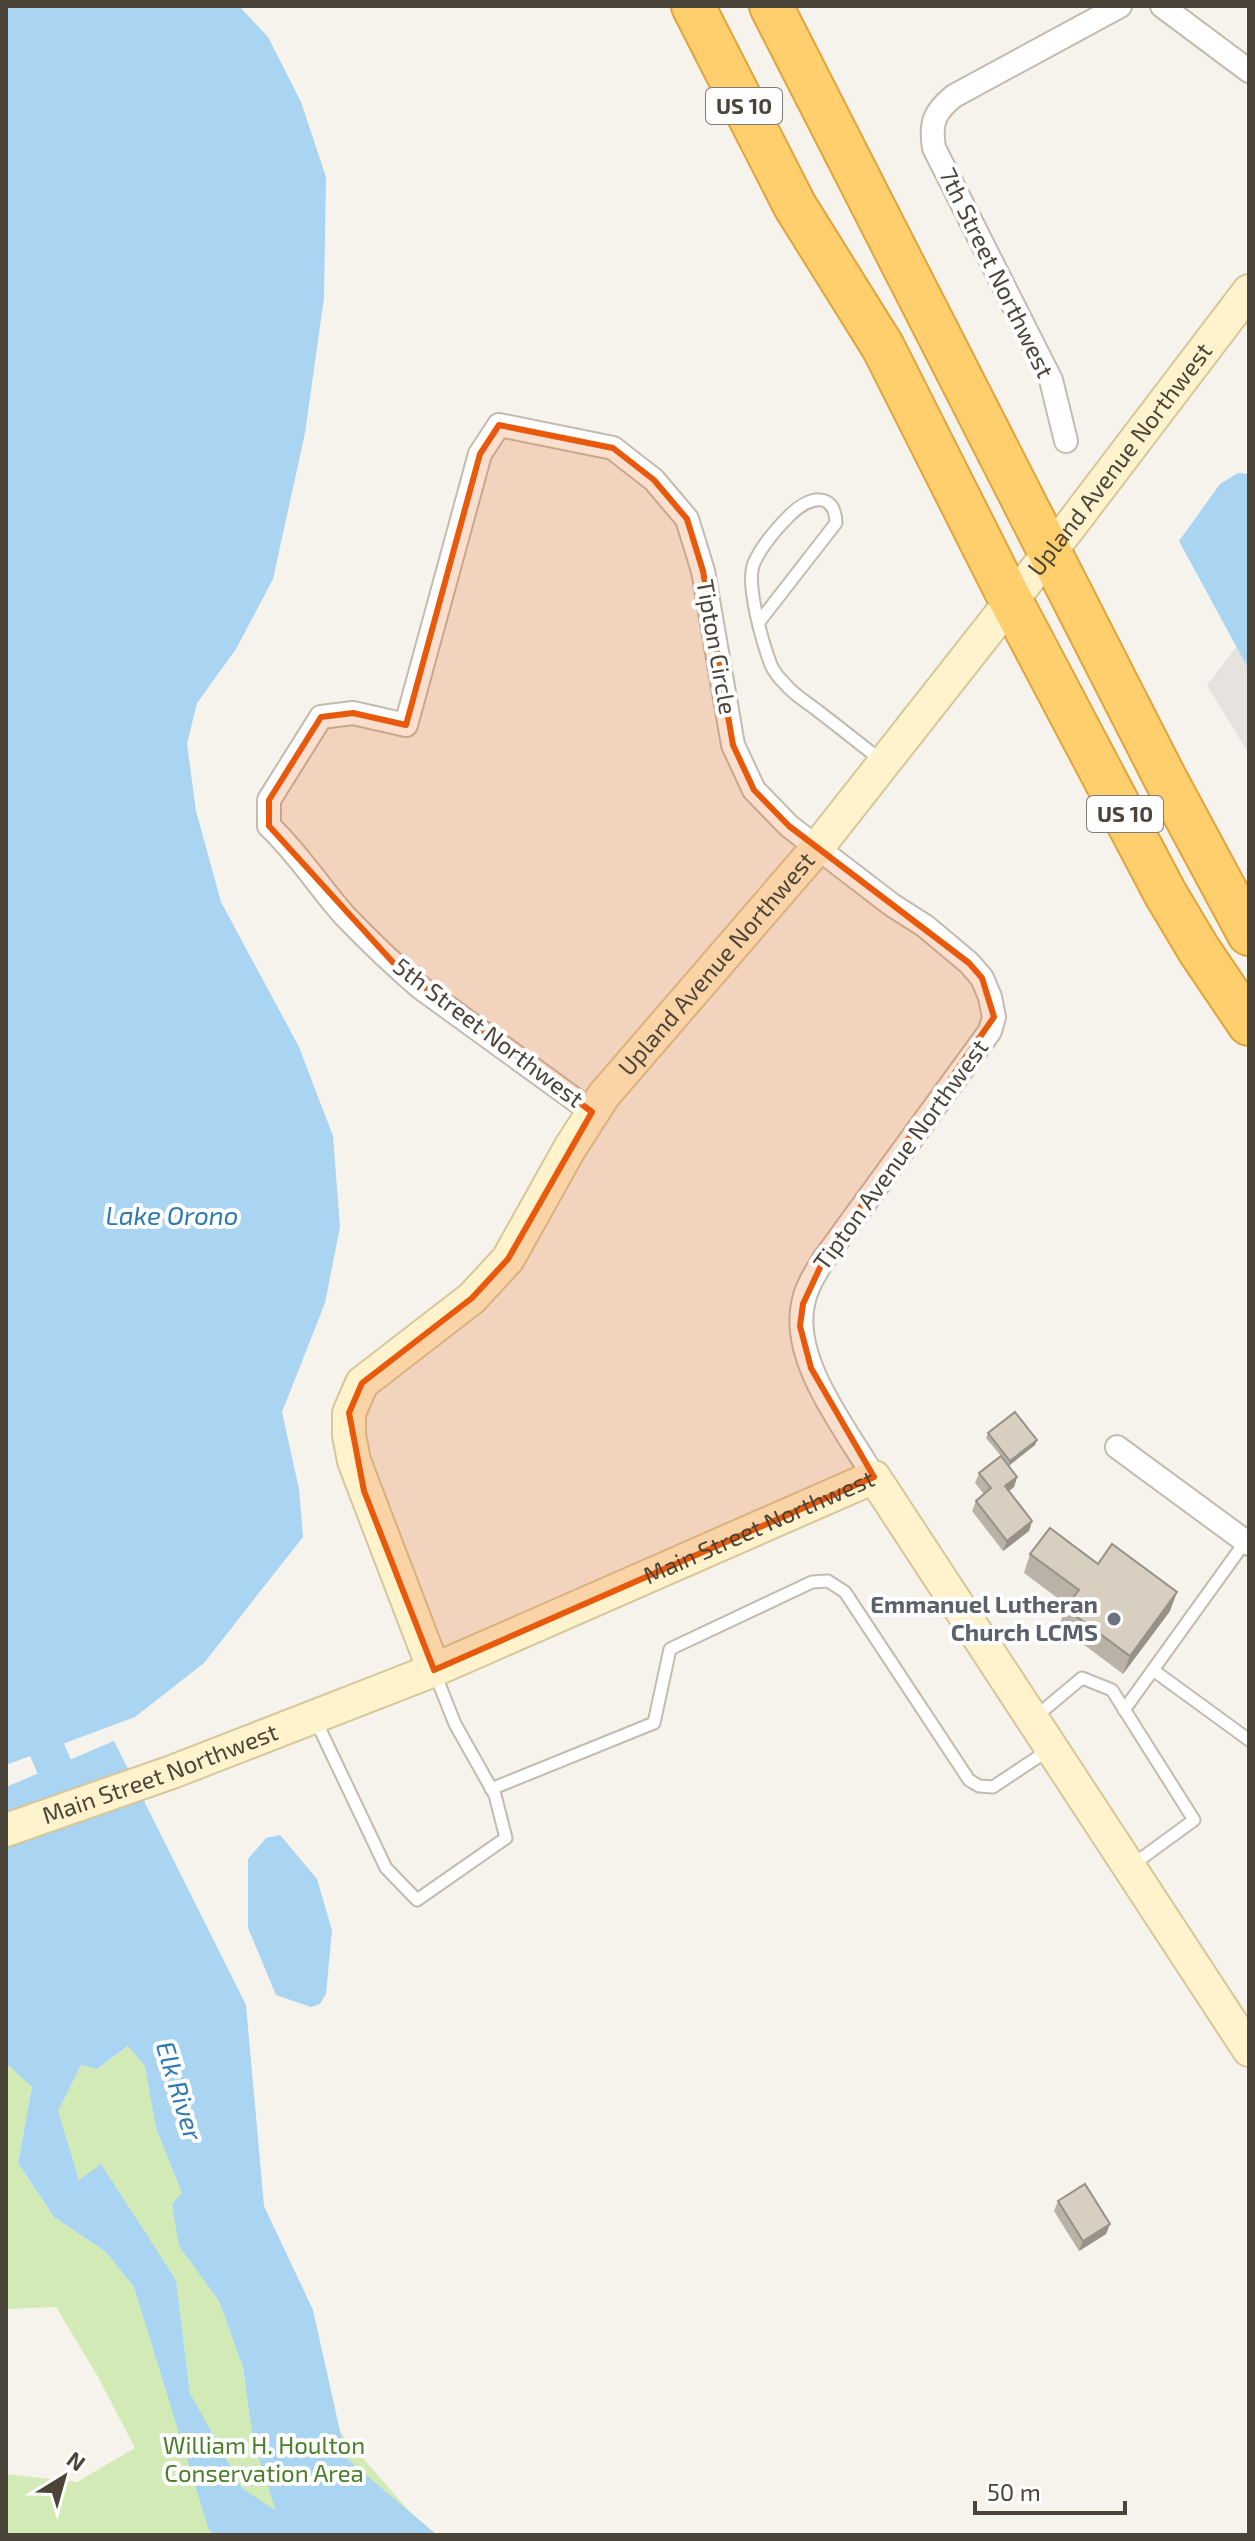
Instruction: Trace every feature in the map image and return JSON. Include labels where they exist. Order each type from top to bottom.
[{"type":"highway","name":"US 10","points":[[693,6],[795,206],[883,347],[1010,599],[1165,893],[1249,1024]]},
{"type":"highway","name":"US 10","points":[[771,6],[1165,778],[1249,934]]},
{"type":"street","name":"7th Street Northwest","points":[[1066,441],[1051,380],[934,148],[932,119],[940,107],[954,96],[1120,6]]},
{"type":"street","points":[[1162,6],[1249,71]]},
{"type":"street","name":"Upland Avenue Northwest","points":[[434,1670],[364,1491],[349,1435],[349,1413],[362,1383],[472,1298],[508,1259],[592,1112],[624,1070],[817,848],[1050,552],[1249,291]]},
{"type":"street","name":"5th Street Northwest","points":[[592,1112],[398,968],[345,915],[290,846],[269,826],[269,800],[321,717],[353,713],[406,725],[480,454],[499,425],[613,448]]},
{"type":"street","name":"Tipton Circle","points":[[613,448],[654,480],[687,519],[703,571],[733,745],[742,768],[754,790],[771,809],[817,848]]},
{"type":"street","name":"Tipton Avenue Northwest","points":[[817,848],[925,926],[969,963],[982,978],[994,1017],[990,1031],[824,1259],[809,1283],[803,1304],[800,1326],[803,1347],[811,1368],[874,1477]]},
{"type":"street","points":[[1117,1447],[1247,1543]]},
{"type":"street","name":"Main Street Northwest","points":[[6,1830],[172,1772],[434,1670],[874,1477],[1249,2050]]},
{"type":"lane","points":[[759,622],[836,523],[836,510],[827,501],[816,499],[794,511],[766,541],[752,566],[759,622],[772,668],[787,687],[885,763]]},
{"type":"lane","points":[[1124,1710],[1247,1543]]},
{"type":"lane","points":[[491,1789],[654,1723],[670,1649],[812,1582],[828,1581],[845,1592],[969,1780],[979,1786],[993,1787],[1052,1747]]},
{"type":"lane","points":[[314,1717],[386,1868],[417,1900],[506,1838],[491,1789],[455,1724],[434,1670]]},
{"type":"lane","points":[[1153,1670],[1249,1740]]},
{"type":"lane","points":[[1034,1719],[1082,1678],[1112,1690],[1194,1820],[1130,1866]]},
{"type":"highlighted area","points":[[499,425],[613,448],[654,480],[687,519],[703,571],[733,745],[754,790],[789,826],[969,963],[982,978],[994,1017],[824,1259],[803,1304],[800,1326],[811,1368],[874,1477],[434,1670],[364,1491],[349,1413],[362,1383],[472,1298],[508,1259],[592,1112],[398,968],[269,826],[269,800],[321,717],[353,713],[406,725],[480,454]]},
{"type":"shaded area","points":[[1249,631],[1249,754],[1207,685]]},
{"type":"green space","name":"William H. Houlton Conservation Area","points":[[129,2046],[145,2065],[156,2128],[182,2193],[179,2246],[219,2301],[243,2367],[245,2383],[280,2363],[430,2535],[6,2535],[6,2474],[77,2482],[135,2448],[97,2375],[56,2307],[6,2309],[6,2063],[32,2086],[18,2163],[54,2217],[106,2252],[134,2287],[177,2423],[199,2410],[190,2393],[176,2280],[101,2165],[79,2181],[57,2111],[81,2065],[97,2069]]},
{"type":"water","name":"Lake Orono","points":[[6,6],[239,6],[268,37],[301,102],[326,177],[324,298],[305,433],[273,579],[236,649],[197,703],[187,744],[196,811],[221,902],[299,1047],[333,1136],[340,1227],[325,1303],[282,1412],[299,1489],[303,1537],[204,1663],[135,1717],[6,1765]]},
{"type":"water","points":[[1238,473],[1249,474],[1249,670],[1179,541],[1220,484]]},
{"type":"water","points":[[114,1741],[246,2005],[264,2206],[313,2310],[346,2458],[437,2535],[216,2535],[209,2530],[134,2287],[106,2252],[54,2217],[18,2163],[32,2087],[6,2063],[6,1787]],"holes":[[[128,2046],[145,2066],[156,2128],[182,2193],[172,2204],[179,2246],[219,2301],[243,2367],[253,2439],[276,2511],[242,2488],[190,2393],[176,2280],[101,2164],[79,2180],[58,2111],[81,2065],[97,2069]]]},
{"type":"water","points":[[280,1835],[317,1879],[332,1930],[326,1994],[320,2004],[311,2007],[276,1995],[248,1928],[248,1859],[266,1838]]},
{"type":"building","points":[[1015,1412],[1037,1440],[1010,1461],[988,1433]]},
{"type":"building","points":[[1001,1456],[1017,1477],[1005,1486],[1032,1521],[1007,1541],[976,1501],[991,1488],[979,1473]]},
{"type":"building","points":[[1050,1528],[1098,1564],[1112,1544],[1177,1592],[1130,1656],[1065,1608],[1079,1590],[1030,1554]]},
{"type":"building","points":[[1085,2184],[1110,2224],[1083,2241],[1058,2201]]},
{"type":"waterway","name":"Elk River","points":[[6,1629],[47,1750],[74,1811]]},
{"type":"place","name":"Emmanuel Lutheran Church LCMS","points":[[1114,1619]]}]
